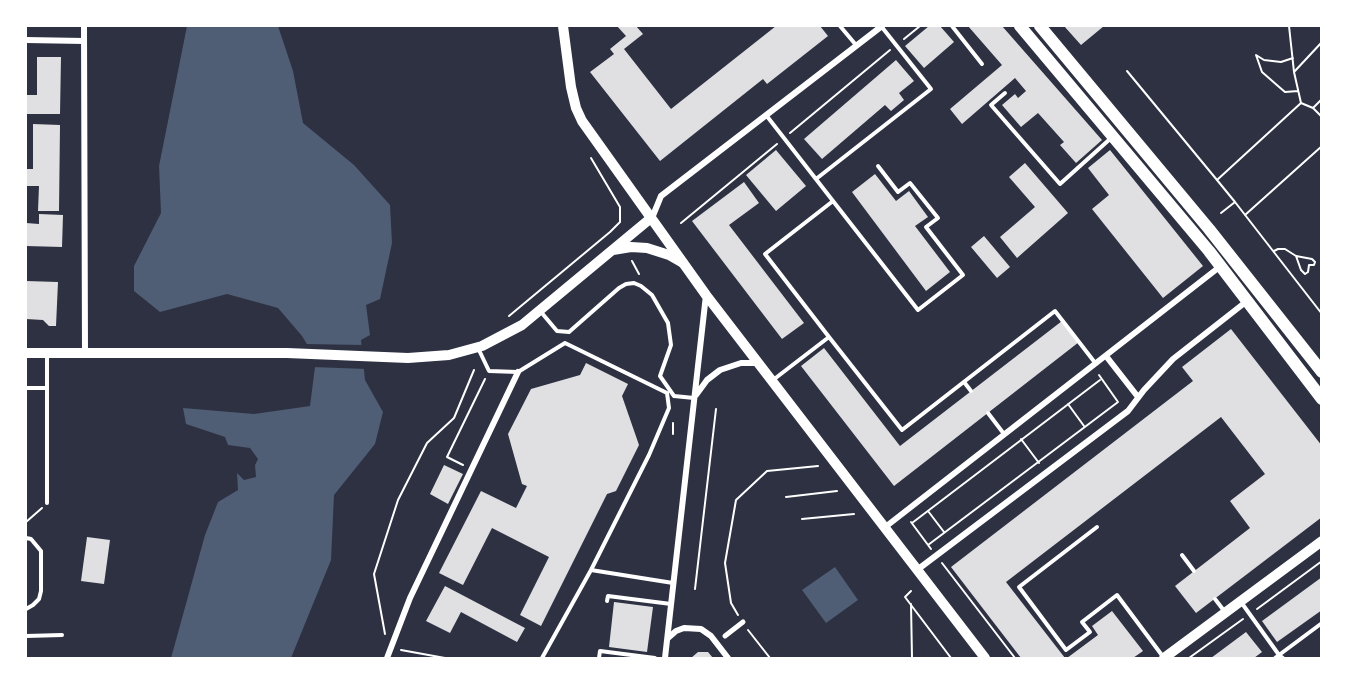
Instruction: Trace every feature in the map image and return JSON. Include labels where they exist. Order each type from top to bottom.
[{"type":"main road","points":[[1020,26],[1220,266],[1322,399]]},
{"type":"main road","points":[[1040,26],[1232,258],[1322,372]]},
{"type":"street","points":[[84,26],[85,354]]},
{"type":"street","points":[[563,26],[569,77],[579,115],[706,295],[985,658]]},
{"type":"street","points":[[26,353],[287,353],[408,358],[441,356],[477,348],[518,327],[540,310],[651,218],[662,196],[881,26]]},
{"type":"street","points":[[26,40],[84,40]]},
{"type":"street","points":[[612,250],[631,247],[646,248],[669,255],[683,263]]},
{"type":"street","points":[[885,528],[1232,258]]},
{"type":"street","points":[[665,658],[706,295]]},
{"type":"street","points":[[917,570],[1128,411],[1173,359],[1247,301]]},
{"type":"street","points":[[1106,356],[1138,397]]},
{"type":"street","points":[[694,398],[703,384],[720,370],[741,363],[758,363]]},
{"type":"street","points":[[387,658],[410,598],[518,372]]},
{"type":"street","points":[[1164,658],[1322,541]]},
{"type":"street","points":[[725,636],[743,621]]},
{"type":"street","points":[[667,639],[684,628],[701,629],[711,636],[728,658]]},
{"type":"lane","points":[[840,26],[856,45]]},
{"type":"lane","points":[[816,179],[931,89],[881,26]]},
{"type":"lane","points":[[952,26],[982,64]]},
{"type":"lane","points":[[1005,93],[991,105],[1060,184],[1113,137]]},
{"type":"lane","points":[[766,115],[918,310],[963,275],[926,227],[938,218],[910,183],[898,192],[878,166]]},
{"type":"lane","points":[[833,201],[765,254],[902,430],[1055,311],[1096,364]]},
{"type":"lane","points":[[540,310],[557,331],[569,332],[619,288],[634,283],[641,286],[652,295],[668,323],[671,345],[660,376],[674,396]]},
{"type":"lane","points":[[772,381],[829,337]]},
{"type":"lane","points":[[477,348],[489,371],[518,372],[565,343],[674,396],[694,398]]},
{"type":"lane","points":[[47,353],[47,503]]},
{"type":"lane","points":[[964,382],[971,391]]},
{"type":"lane","points":[[26,388],[46,388]]},
{"type":"lane","points":[[543,658],[591,570],[649,455],[669,408],[667,393]]},
{"type":"lane","points":[[988,413],[1004,434]]},
{"type":"lane","points":[[1097,527],[1018,587],[1066,650],[1090,632],[1082,622],[1117,595],[1164,658]]},
{"type":"lane","points":[[26,538],[31,539],[41,551],[41,591],[39,599],[26,609]]},
{"type":"lane","points":[[1182,555],[1194,571]]},
{"type":"lane","points":[[591,570],[673,583]]},
{"type":"lane","points":[[607,602],[608,596],[671,604]]},
{"type":"lane","points":[[1215,599],[1225,613]]},
{"type":"lane","points":[[1240,602],[1279,658],[1322,623]]},
{"type":"lane","points":[[26,636],[62,635]]},
{"type":"lane","points":[[599,658],[600,651],[655,658]]},
{"type":"path","points":[[681,223],[920,26]]},
{"type":"path","points":[[1289,26],[1294,72],[1301,103]]},
{"type":"path","points":[[1294,72],[1322,42]]},
{"type":"path","points":[[1293,58],[1281,62],[1264,60],[1256,55],[1262,72],[1278,86],[1285,92],[1298,91]]},
{"type":"path","points":[[1128,71],[1235,202],[1322,314]]},
{"type":"path","points":[[1313,108],[1322,99]]},
{"type":"path","points":[[1217,180],[1301,103]]},
{"type":"path","points":[[1301,103],[1313,108],[1322,117]]},
{"type":"path","points":[[1245,215],[1322,146]]},
{"type":"path","points":[[509,315],[620,222],[620,207],[591,156]]},
{"type":"path","points":[[1221,213],[1235,202]]},
{"type":"path","points":[[1274,251],[1286,249],[1296,256],[1307,257],[1315,262],[1314,265],[1308,265],[1308,272],[1305,274],[1296,256]]},
{"type":"path","points":[[1096,364],[1100,380],[1128,411]]},
{"type":"path","points":[[445,658],[390,648],[382,626],[374,574],[398,500],[427,443],[454,418],[474,370]]},
{"type":"path","points":[[472,469],[447,457],[489,371]]},
{"type":"path","points":[[912,523],[1100,380]]},
{"type":"path","points":[[928,544],[1118,402]]},
{"type":"path","points":[[1068,404],[1084,427]]},
{"type":"path","points":[[695,589],[716,409]]},
{"type":"path","points":[[1012,428],[1046,473]]},
{"type":"path","points":[[770,658],[730,603],[725,563],[736,500],[766,471],[818,466]]},
{"type":"path","points":[[786,497],[837,491]]},
{"type":"path","points":[[26,522],[47,503]]},
{"type":"path","points":[[928,511],[944,532]]},
{"type":"path","points":[[904,513],[1015,658]]},
{"type":"path","points":[[802,519],[854,514]]},
{"type":"path","points":[[911,591],[905,597],[951,658]]},
{"type":"path","points":[[911,604],[912,658]]},
{"type":"water","points":[[187,26],[278,26],[293,71],[303,123],[354,165],[390,205],[392,243],[380,299],[366,305],[370,335],[361,340],[365,380],[383,412],[375,444],[334,495],[331,560],[291,658],[171,658],[205,535],[218,502],[238,490],[237,473],[244,480],[256,477],[255,465],[258,459],[250,448],[228,445],[225,437],[186,424],[183,408],[254,414],[310,406],[316,359],[302,336],[278,308],[227,294],[160,312],[134,291],[134,266],[161,213],[159,166]]},
{"type":"water","points":[[835,567],[858,600],[826,623],[802,590]]},
{"type":"pier","points":[[304,344],[364,345],[367,369],[313,367],[313,360]]},
{"type":"building","points":[[617,26],[636,26],[643,34],[624,49],[671,109],[776,26],[820,26],[828,36],[767,84],[763,79],[660,161],[590,72],[614,54],[610,49],[626,36]]},
{"type":"building","points":[[929,26],[940,26],[954,42],[924,68],[905,46]]},
{"type":"building","points":[[968,26],[1002,26],[1102,140],[1076,163],[1060,145],[1064,142],[1038,113],[1021,127],[1002,105],[1015,94],[1018,98],[1026,91],[1015,78],[962,124],[950,109],[1002,65]]},
{"type":"building","points":[[1064,26],[1104,26],[1081,45]]},
{"type":"building","points":[[37,57],[61,57],[60,114],[26,114],[26,95],[37,95]]},
{"type":"building","points":[[896,60],[914,81],[899,93],[904,100],[891,111],[885,105],[822,159],[804,139]]},
{"type":"building","points":[[33,124],[60,125],[59,211],[38,211],[39,186],[26,186],[26,169],[33,169]]},
{"type":"building","points":[[776,150],[806,186],[776,211],[746,175]]},
{"type":"building","points":[[1110,150],[1203,266],[1163,298],[1092,209],[1109,195],[1088,168]]},
{"type":"building","points":[[1025,163],[1068,213],[1017,258],[1000,237],[1035,207],[1009,177]]},
{"type":"building","points":[[875,174],[896,201],[909,191],[928,217],[915,226],[950,272],[926,291],[852,192]]},
{"type":"building","points":[[744,182],[759,203],[729,225],[804,323],[782,339],[692,221]]},
{"type":"building","points":[[39,214],[63,215],[62,247],[26,246],[26,223],[39,224]]},
{"type":"building","points":[[984,236],[1010,267],[997,278],[971,247]]},
{"type":"building","points":[[26,281],[58,282],[56,326],[49,326],[43,320],[26,319]]},
{"type":"building","points":[[1062,321],[1079,342],[894,486],[801,366],[824,348],[900,446]]},
{"type":"building","points":[[1231,329],[1322,446],[1322,517],[1196,613],[1175,586],[1250,528],[1230,501],[1265,474],[1221,417],[1006,582],[1065,658],[1021,658],[951,567],[1193,381],[1182,367]]},
{"type":"building","points":[[586,363],[628,384],[622,396],[639,445],[616,491],[607,494],[541,626],[520,615],[549,557],[492,528],[463,585],[439,573],[481,491],[516,508],[527,486],[522,484],[508,434],[531,389],[580,375]]},
{"type":"building","points":[[444,465],[463,474],[448,504],[430,494]]},
{"type":"building","points":[[87,537],[110,540],[104,584],[81,581]]},
{"type":"building","points":[[1322,577],[1322,610],[1277,642],[1262,621]]},
{"type":"building","points":[[445,586],[525,628],[517,642],[461,612],[450,633],[426,621]]},
{"type":"building","points":[[614,602],[653,607],[647,652],[609,647]]},
{"type":"building","points":[[1112,611],[1143,651],[1133,658],[1067,658],[1098,635],[1092,626]]},
{"type":"building","points":[[1246,632],[1262,652],[1254,658],[1211,658]]},
{"type":"building","points":[[698,652],[708,652],[713,658],[691,658]]}]
